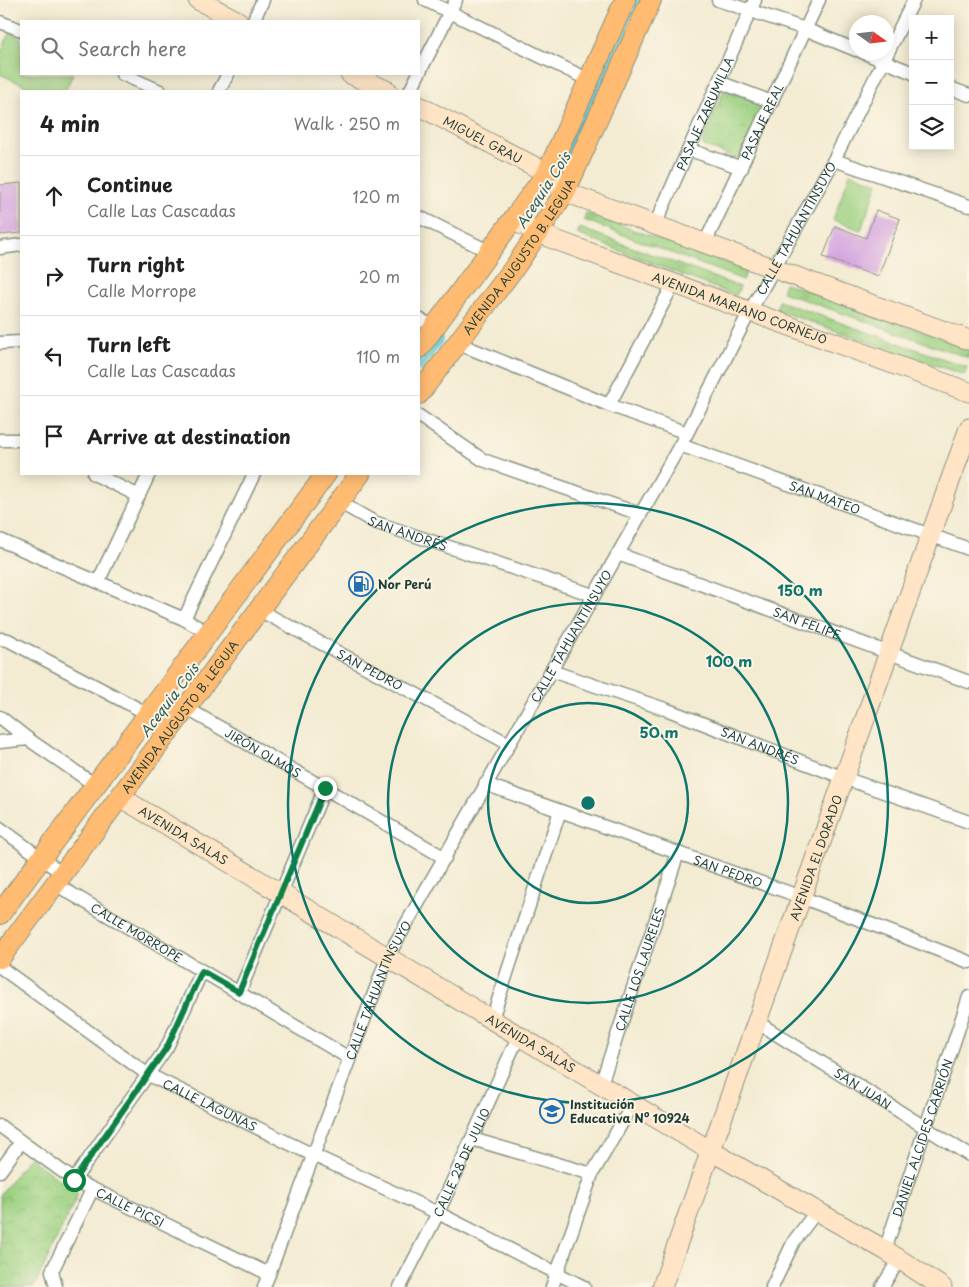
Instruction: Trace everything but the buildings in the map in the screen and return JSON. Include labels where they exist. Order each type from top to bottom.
[{"type":"main road","name":"AVENIDA AUGUSTO B. LEGUIA","points":[[420,345],[427,323],[490,252],[514,222],[547,174],[625,0]]},
{"type":"main road","name":"AVENIDA AUGUSTO B. LEGUIA","points":[[420,393],[538,232],[564,191],[651,0]]},
{"type":"main road","points":[[0,914],[325,475]]},
{"type":"main road","name":"AVENIDA AUGUSTO B. LEGUIA","points":[[0,958],[359,475]]},
{"type":"street","points":[[198,0],[236,20]]},
{"type":"street","points":[[253,20],[263,0]]},
{"type":"street","points":[[425,0],[589,80]]},
{"type":"street","points":[[420,71],[456,0]]},
{"type":"street","points":[[718,0],[753,6],[849,47]]},
{"type":"street","name":"PASAJE REAL","points":[[705,243],[742,168],[819,0]]},
{"type":"street","name":"CALLE TAHUANTINSUYO","points":[[264,1287],[348,1058],[388,956],[680,445],[750,311],[834,160],[914,0]]},
{"type":"street","name":"PASAJE ZARUMILLA","points":[[655,225],[753,6]]},
{"type":"street","points":[[0,22],[20,30]]},
{"type":"street","points":[[884,61],[909,71]]},
{"type":"street","points":[[124,75],[158,90]]},
{"type":"street","points":[[220,90],[227,75]]},
{"type":"street","points":[[352,75],[386,90]]},
{"type":"street","points":[[411,90],[418,75]]},
{"type":"street","points":[[719,82],[772,102]]},
{"type":"street","points":[[954,89],[969,95]]},
{"type":"street","name":"MIGUEL GRAU","points":[[420,107],[547,174]]},
{"type":"street","points":[[690,150],[742,168]]},
{"type":"street","points":[[834,160],[969,206]]},
{"type":"street","points":[[547,174],[564,191],[969,340]]},
{"type":"street","points":[[420,217],[490,252]]},
{"type":"street","name":"AVENIDA MARIANO CORNEJO","points":[[514,222],[969,392]]},
{"type":"street","points":[[0,248],[20,245]]},
{"type":"street","points":[[609,405],[674,283]]},
{"type":"street","points":[[0,343],[20,342]]},
{"type":"street","points":[[457,343],[609,405],[687,432]]},
{"type":"street","points":[[420,417],[483,460],[640,514]]},
{"type":"street","name":"AVENIDA EL DORADO","points":[[662,1287],[969,428]]},
{"type":"street","points":[[0,440],[20,440]]},
{"type":"street","name":"SAN MATEO","points":[[680,445],[969,549]]},
{"type":"street","points":[[96,475],[139,496]]},
{"type":"street","points":[[98,582],[149,475]]},
{"type":"street","points":[[184,619],[254,475]]},
{"type":"street","name":"SAN ANDRÉS","points":[[339,502],[374,522],[594,595]]},
{"type":"street","points":[[0,540],[184,619],[208,633]]},
{"type":"street","name":"SAN FELIPE","points":[[618,554],[969,682]]},
{"type":"street","name":"SAN PEDRO","points":[[259,610],[509,744]]},
{"type":"street","points":[[0,639],[8,640],[148,714]]},
{"type":"street","name":"SAN ANDRÉS","points":[[551,671],[668,710],[844,778],[969,822]]},
{"type":"street","name":"JIRÓN OLMOS","points":[[186,708],[444,858]]},
{"type":"street","points":[[0,716],[28,739],[95,785]]},
{"type":"street","points":[[0,742],[28,739]]},
{"type":"street","name":"SAN PEDRO","points":[[485,784],[802,896],[969,962]]},
{"type":"street","points":[[239,992],[325,788]]},
{"type":"street","name":"AVENIDA SALAS","points":[[120,796],[711,1151],[892,1255],[942,1287]]},
{"type":"street","points":[[492,1019],[560,811]]},
{"type":"street","name":"CALLE MORROPE","points":[[0,828],[41,859],[60,877],[202,971],[348,1058]]},
{"type":"street","name":"CALLE LOS LAURELES","points":[[601,1084],[678,852]]},
{"type":"street","name":"CALLE LAGUNAS","points":[[0,967],[147,1074],[313,1155],[438,1213],[584,1287]]},
{"type":"street","points":[[74,1180],[167,1047],[202,971]]},
{"type":"street","name":"DANIEL ALCIDES CARRIÓN","points":[[882,1287],[926,1129],[969,998]]},
{"type":"street","name":"SAN JUAN","points":[[757,1022],[969,1155]]},
{"type":"street","name":"CALLE 28 DE JULIO","points":[[400,1287],[438,1213],[519,1035]]},
{"type":"street","points":[[552,1287],[592,1174],[633,1104]]},
{"type":"street","name":"CALLE PICSI","points":[[0,1126],[74,1180],[92,1190],[269,1274]]},
{"type":"street","points":[[472,1139],[592,1174]]},
{"type":"street","points":[[0,1171],[21,1142]]},
{"type":"street","points":[[56,1287],[52,1271],[92,1190]]},
{"type":"street","points":[[772,1287],[794,1241],[816,1212]]},
{"type":"green space","points":[[10,32],[20,37],[20,75],[73,75],[65,90],[34,90],[0,74],[0,54]]},
{"type":"green space","points":[[724,90],[765,105],[741,156],[736,158],[704,146],[702,143]]},
{"type":"green space","points":[[850,173],[878,183],[861,230],[833,220]]},
{"type":"green space","points":[[586,213],[747,270],[743,280],[584,220]]},
{"type":"green space","points":[[580,228],[740,287],[736,296],[577,234]]},
{"type":"green space","points":[[785,283],[969,348],[969,358],[782,292]]},
{"type":"green space","points":[[779,301],[967,367],[964,375],[776,310]]},
{"type":"green space","points":[[29,1157],[78,1194],[34,1287],[0,1287],[0,1195]]},
{"type":"waterway","name":"Acequia Cois","points":[[555,174],[566,156],[637,0]]},
{"type":"waterway","name":"Acequia Cois","points":[[420,363],[436,340]]},
{"type":"place","name":"Nor Perú","points":[[361,584]]},
{"type":"place","name":"Institución Educativa Nº 10924","points":[[552,1111]]},
{"type":"route","points":[[74,1180],[167,1047],[202,971],[239,992],[325,788]]}]
